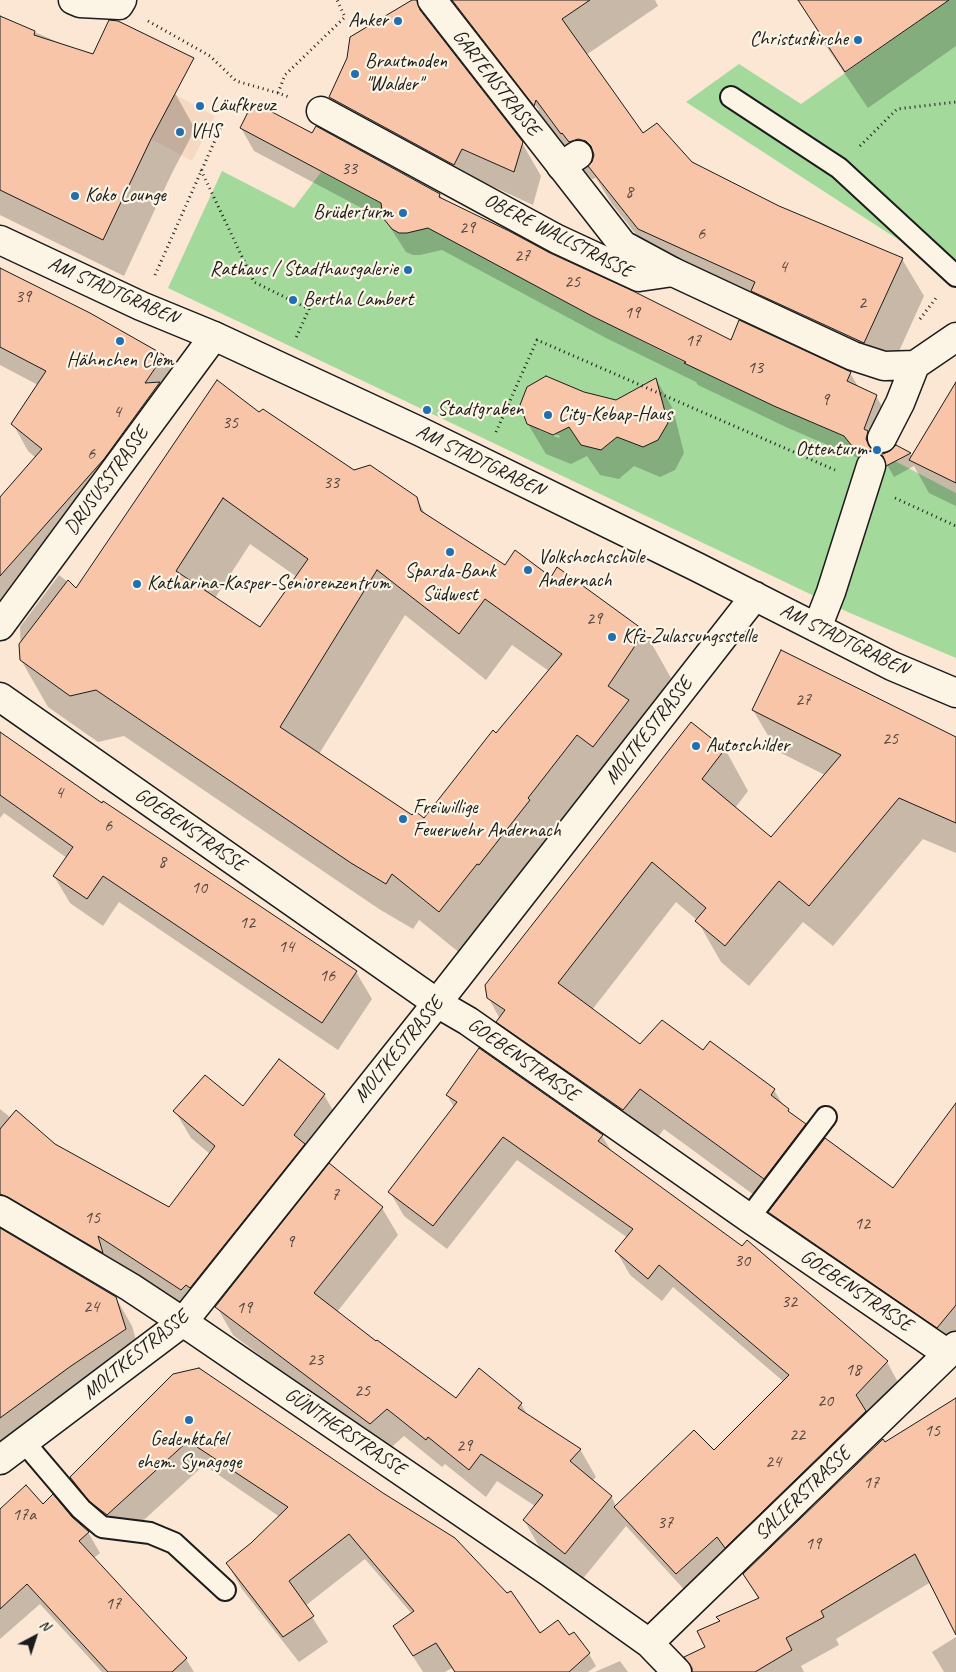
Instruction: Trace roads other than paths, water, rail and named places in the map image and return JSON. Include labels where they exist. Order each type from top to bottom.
[{"type":"street","points":[[73,0],[80,3],[120,2]]},
{"type":"street","name":"GARTENSTRASSE","points":[[432,0],[569,160],[623,245],[673,272]]},
{"type":"street","name":"OBERE WALLSTRASSE","points":[[321,111],[557,239],[639,277],[673,272]]},
{"type":"street","name":"AM STADTGRABEN","points":[[0,240],[141,306],[214,336],[482,461],[892,666],[956,693]]},
{"type":"street","points":[[673,272],[853,356],[884,366],[915,365],[956,337]]},
{"type":"street","name":"DRUSUSSTRASSE","points":[[0,626],[214,336]]},
{"type":"street","points":[[882,438],[900,403],[915,365]]},
{"type":"street","points":[[817,628],[831,592],[868,475]]},
{"type":"street","name":"MOLTKESTRASSE","points":[[0,1460],[183,1322],[437,1003],[755,596]]},
{"type":"street","name":"GOEBENSTRASSE","points":[[0,697],[437,1003],[468,1021],[749,1218],[952,1350]]},
{"type":"street","name":"GÜNTHERSTRASSE","points":[[0,1210],[130,1287],[183,1322],[650,1643],[677,1672]]},
{"type":"street","name":"SALIERSTRASSE","points":[[650,1643],[952,1350]]},
{"type":"lane","points":[[731,97],[839,168],[956,276]]},
{"type":"lane","points":[[749,1218],[826,1117]]},
{"type":"lane","points":[[24,1442],[80,1510],[102,1527],[150,1533],[174,1543],[225,1590]]},
{"type":"place","name":"Anker","points":[[398,21]]},
{"type":"place","name":"Christuskirche","points":[[858,40]]},
{"type":"place","name":"Brautmoden \"Walder\"","points":[[355,74]]},
{"type":"place","name":"Läufkreuz","points":[[200,106]]},
{"type":"place","name":"VHS","points":[[180,132]]},
{"type":"place","name":"Koko Lounge","points":[[75,196]]},
{"type":"place","name":"Brüderturm","points":[[403,213]]},
{"type":"place","name":"Rathaus / Stadthausgalerie","points":[[408,270]]},
{"type":"place","name":"Bertha Lambert","points":[[293,300]]},
{"type":"place","name":"Hähnchen Clem","points":[[120,341]]},
{"type":"place","name":"Stadtgraben","points":[[427,410]]},
{"type":"place","name":"City-Kebap-Haus","points":[[548,415]]},
{"type":"place","name":"Ottenturm","points":[[877,450]]},
{"type":"place","name":"Sparda-Bank Südwest","points":[[450,552]]},
{"type":"place","name":"Volkshochschule Andernach","points":[[528,570]]},
{"type":"place","name":"Katharina-Kasper-Seniorenzentrum","points":[[137,584]]},
{"type":"place","name":"Kfz-Zulassungsstelle","points":[[612,637]]},
{"type":"place","name":"Autoschilder","points":[[696,746]]},
{"type":"place","name":"Freiwillige Feuerwehr Andernach","points":[[403,819]]},
{"type":"place","name":"Gedenktafel ehem. Synagoge","points":[[189,1420]]}]
